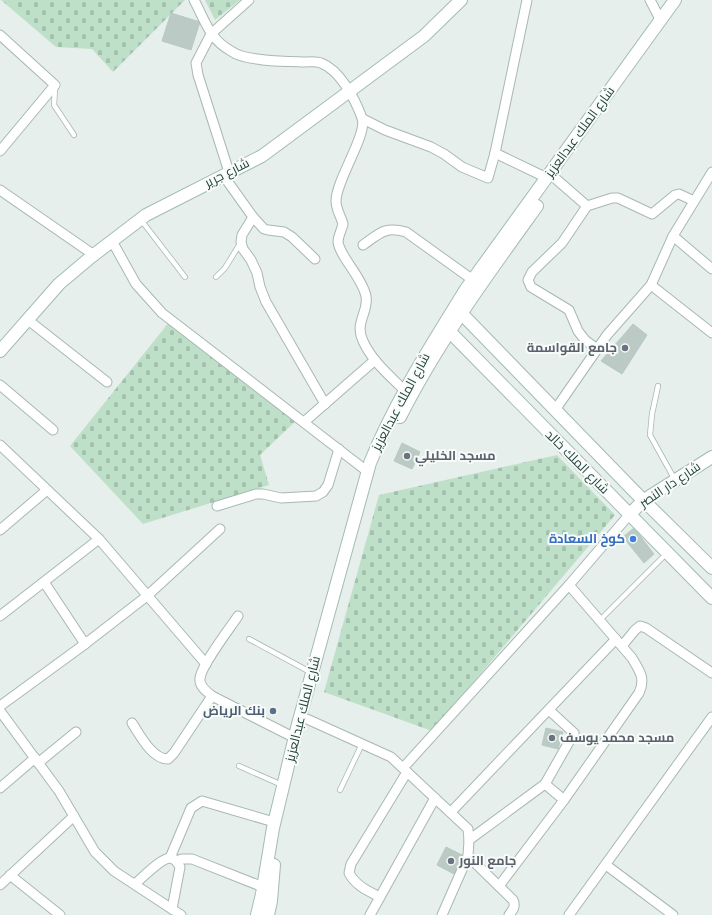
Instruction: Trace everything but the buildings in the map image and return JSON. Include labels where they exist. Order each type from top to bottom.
[{"type":"street","points":[[194,0],[211,34],[231,52],[247,58],[269,61],[320,62],[334,72],[350,91],[363,119],[349,165],[338,185],[336,201],[338,213],[343,224],[338,240],[340,249],[360,282],[366,297],[359,330],[362,340],[370,356],[404,390]]},
{"type":"street","points":[[249,0],[211,34],[196,63],[198,75],[226,174],[253,217],[268,230],[284,232],[315,259]]},
{"type":"street","name":"شارع جرير","points":[[0,351],[59,284],[112,241],[141,219],[158,209],[262,156],[424,36],[461,0]]},
{"type":"street","points":[[363,119],[385,130],[431,147],[462,166],[488,178],[495,153],[527,0]]},
{"type":"street","points":[[650,0],[661,20]]},
{"type":"street","name":"شارع الملك عبدالعزيز","points":[[457,310],[675,0]]},
{"type":"street","name":"شارع الملك عبدالعزيز","points":[[268,915],[271,901],[272,874],[278,834],[307,719],[378,466],[387,441],[473,280],[683,0]]},
{"type":"street","points":[[0,35],[55,85],[0,151]]},
{"type":"street","points":[[495,153],[551,178],[587,206]]},
{"type":"street","points":[[555,410],[607,335],[651,285],[673,236],[712,172]]},
{"type":"street","points":[[0,190],[94,255]]},
{"type":"street","points":[[597,349],[585,340],[578,331],[569,310],[531,287],[528,280],[532,272],[562,243],[587,206],[612,198],[618,198],[652,214],[675,195],[679,194],[694,201]]},
{"type":"street","points":[[253,217],[242,235],[241,242],[243,249],[251,260],[266,302],[325,404]]},
{"type":"street","points":[[363,245],[386,230],[396,229],[406,232],[473,280]]},
{"type":"street","points":[[673,236],[712,269]]},
{"type":"street","points":[[112,241],[136,284],[162,313],[368,472]]},
{"type":"street","points":[[651,285],[712,333]]},
{"type":"street","name":"شارع الملك خالد","points":[[457,310],[712,568]]},
{"type":"street","points":[[28,320],[107,382]]},
{"type":"street","name":"شارع الملك عبدالعزيز","points":[[257,915],[274,822],[294,738],[368,472],[380,437],[404,390],[446,329]]},
{"type":"street","name":"شارع الملك خالد","points":[[446,329],[712,598]]},
{"type":"street","points":[[304,422],[375,360]]},
{"type":"street","points":[[0,385],[53,430]]},
{"type":"street","points":[[0,445],[99,540],[206,664]]},
{"type":"street","points":[[217,506],[256,494],[281,498],[316,496],[323,492],[328,485],[339,449]]},
{"type":"street","name":"شارع دار النصر","points":[[629,514],[644,500],[712,457]]},
{"type":"street","points":[[0,530],[47,490]]},
{"type":"street","points":[[380,898],[353,881],[349,873],[351,864],[405,770],[569,585],[629,514]]},
{"type":"street","points":[[0,706],[85,644],[146,596],[220,529]]},
{"type":"street","points":[[0,616],[99,540]]},
{"type":"street","points":[[44,582],[85,644]]},
{"type":"street","points":[[499,886],[564,800],[642,687],[642,679],[639,670],[619,643],[569,585]]},
{"type":"street","points":[[238,616],[206,664],[199,680],[204,690],[212,696],[294,738]]},
{"type":"street","points":[[451,812],[549,710],[619,643],[640,626],[646,628],[712,673]]},
{"type":"street","points":[[132,723],[154,754],[162,759],[168,759],[174,753],[212,696]]},
{"type":"street","points":[[469,840],[545,784],[574,734],[549,710]]},
{"type":"street","points":[[0,711],[59,791],[95,852],[114,871],[181,915]]},
{"type":"street","points":[[569,915],[712,717]]},
{"type":"street","points":[[307,719],[391,757],[468,829],[468,856],[442,915]]},
{"type":"street","points":[[0,788],[76,732]]},
{"type":"street","points":[[545,784],[564,800]]},
{"type":"street","points":[[370,915],[435,798]]},
{"type":"street","points":[[173,860],[191,808],[202,801],[274,822]]},
{"type":"street","points":[[0,885],[74,816]]},
{"type":"street","points":[[468,856],[513,900],[515,904],[514,908],[509,915]]},
{"type":"street","points":[[135,884],[163,859],[173,860],[188,858],[263,887]]},
{"type":"street","points":[[172,909],[180,867],[173,860]]},
{"type":"street","points":[[606,865],[668,914]]},
{"type":"street","points":[[10,875],[60,915]]},
{"type":"lane","points":[[55,85],[54,105],[74,135]]},
{"type":"lane","points":[[141,219],[185,277]]},
{"type":"lane","points":[[216,277],[225,268],[241,242]]},
{"type":"lane","points":[[658,386],[652,414],[650,435],[675,480]]},
{"type":"lane","points":[[600,620],[667,553]]},
{"type":"lane","points":[[249,639],[312,673]]},
{"type":"lane","points":[[340,790],[362,744]]},
{"type":"lane","points":[[239,766],[283,786]]},
{"type":"green space","points":[[1,0],[185,0],[113,72],[92,49],[56,47]]},
{"type":"green space","points":[[205,0],[240,0],[215,20]]},
{"type":"green space","points":[[170,321],[299,418],[260,455],[269,485],[143,524],[70,446]]},
{"type":"green space","points":[[557,455],[615,515],[432,731],[324,692],[379,495]]},
{"type":"place","name":"جامع القواسمة","points":[[625,348]]},
{"type":"place","name":"مسجد الخليلي","points":[[407,456]]},
{"type":"place","name":"كوخ السعادة","points":[[633,539]]},
{"type":"place","name":"بنك الرياض","points":[[273,711]]},
{"type":"place","name":"مسجد محمد يوسف","points":[[552,738]]},
{"type":"place","name":"جامع النور","points":[[451,861]]}]
